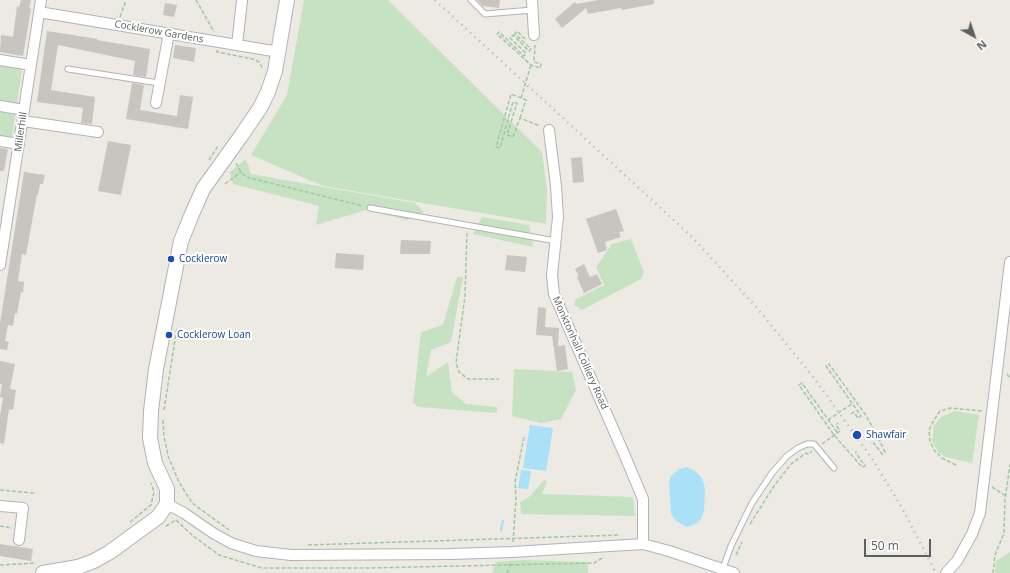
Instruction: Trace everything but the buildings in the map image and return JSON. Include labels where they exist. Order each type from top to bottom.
[{"type":"main road","points":[[40,568],[78,567],[94,561],[110,552],[158,517],[167,504],[167,488],[155,463],[150,438],[151,411],[156,369],[181,241],[203,189],[260,108],[268,92],[276,71],[287,0]]},
{"type":"street","name":"Millerhill","points":[[0,264],[2,235],[23,121],[41,0]]},
{"type":"street","points":[[237,45],[242,0]]},
{"type":"street","points":[[530,38],[532,5]]},
{"type":"street","name":"Cocklerow Gardens","points":[[39,12],[119,24],[279,52]]},
{"type":"street","points":[[156,103],[169,33]]},
{"type":"street","points":[[0,60],[31,65]]},
{"type":"street","points":[[0,106],[24,110]]},
{"type":"street","points":[[23,121],[98,132]]},
{"type":"street","name":"Monktonhall Colliery Road","points":[[549,130],[556,186],[558,217],[552,275],[554,294],[643,499],[643,544]]},
{"type":"street","points":[[0,141],[19,144]]},
{"type":"street","points":[[946,573],[957,561],[972,534],[980,513],[1010,262]]},
{"type":"street","points":[[167,504],[231,543],[256,551],[291,554],[512,552],[643,544],[729,571]]},
{"type":"street","points":[[0,506],[23,508],[19,540]]},
{"type":"lane","points":[[471,0],[485,14],[532,5]]},
{"type":"lane","points":[[68,69],[159,83]]},
{"type":"lane","points":[[370,208],[556,241]]},
{"type":"lane","points":[[729,571],[731,546],[752,503],[772,473],[787,456],[798,448],[807,444],[814,444],[834,468]]},
{"type":"path","points":[[119,24],[120,15],[126,0]]},
{"type":"path","points":[[196,0],[214,32]]},
{"type":"path","points":[[530,38],[517,31],[515,34],[530,49],[528,51],[513,35],[510,38],[526,54],[524,56],[499,32],[497,34],[531,65],[540,68],[541,64],[534,62],[535,51]]},
{"type":"path","points":[[218,42],[217,52],[253,59],[259,62],[263,68],[264,75]]},
{"type":"path","points":[[521,98],[531,65]]},
{"type":"path","points":[[511,94],[526,100],[520,118],[513,137],[507,135],[516,103],[513,102],[500,148],[496,147],[511,94]]},
{"type":"path","points":[[520,118],[549,130]]},
{"type":"path","points":[[232,168],[236,163],[246,177],[370,208]]},
{"type":"path","points":[[225,184],[241,172]]},
{"type":"path","points":[[467,225],[465,296],[456,363],[459,372],[468,379],[499,379]]},
{"type":"path","points":[[177,324],[163,414],[164,436],[168,456],[179,482],[192,503],[234,534]]},
{"type":"path","points":[[851,414],[854,412],[858,418],[861,416],[826,366],[829,364],[865,414],[885,452],[882,454],[873,442],[871,443]]},
{"type":"path","points":[[837,433],[802,383],[799,386],[834,435],[862,467],[864,466],[856,451]]},
{"type":"path","points":[[828,420],[853,404]]},
{"type":"path","points":[[956,465],[942,458],[934,450],[930,441],[929,430],[940,411],[950,408],[963,408],[992,413]]},
{"type":"path","points":[[748,528],[774,486],[791,464],[806,453],[808,454],[840,431],[836,425],[838,423]]},
{"type":"path","points":[[507,573],[512,560],[516,499],[515,482],[524,437]]},
{"type":"path","points":[[993,573],[995,555],[1004,533],[1006,496],[1010,464]]},
{"type":"path","points":[[983,482],[1006,496]]},
{"type":"path","points":[[0,490],[34,493]]},
{"type":"path","points":[[129,523],[151,505],[154,492]]},
{"type":"path","points":[[303,545],[620,535]]},
{"type":"path","points":[[729,571],[742,542]]},
{"type":"path","points":[[0,565],[40,568]]},
{"type":"green space","points":[[304,0],[388,0],[542,152],[547,190],[546,224],[323,186],[251,155],[287,95]]},
{"type":"green space","points":[[0,65],[22,69],[12,137],[0,135]]},
{"type":"green space","points":[[246,159],[251,174],[415,203],[424,212],[407,220],[366,210],[316,225],[319,206],[233,184],[230,172]]},
{"type":"green space","points":[[482,217],[529,225],[533,247],[473,234]]},
{"type":"green space","points":[[631,239],[644,272],[641,279],[582,310],[574,305],[576,299],[604,285],[596,267],[612,244]]},
{"type":"green space","points":[[457,277],[463,277],[451,342],[431,350],[426,377],[448,362],[452,392],[466,404],[497,407],[497,413],[418,407],[413,403],[421,332],[443,325]]},
{"type":"green space","points":[[514,369],[572,372],[576,390],[561,419],[541,423],[512,416]]},
{"type":"green space","points":[[955,411],[979,415],[972,463],[946,457],[938,452],[932,441],[934,426],[941,417]]},
{"type":"green space","points":[[544,480],[547,482],[542,494],[633,497],[635,516],[521,514],[520,502],[529,497]]},
{"type":"green space","points":[[1010,552],[1010,573],[995,573],[996,561]]},
{"type":"green space","points":[[522,560],[588,562],[588,573],[492,573],[496,562]]},
{"type":"water","points":[[530,425],[553,428],[546,471],[523,468]]},
{"type":"water","points":[[687,467],[695,471],[701,477],[704,484],[705,493],[704,511],[701,519],[697,523],[687,527],[676,521],[671,514],[669,483],[671,476],[679,469]]},
{"type":"water","points":[[521,470],[531,471],[528,489],[518,488]]},
{"type":"waterway","points":[[501,530],[503,521]]},
{"type":"railway","points":[[435,0],[693,238],[757,308],[814,378],[873,460],[902,508],[936,573]]},
{"type":"place","name":"Cocklerow","points":[[171,259]]},
{"type":"place","name":"Cocklerow Loan","points":[[169,335]]},
{"type":"place","name":"Shawfair","points":[[857,435]]}]
